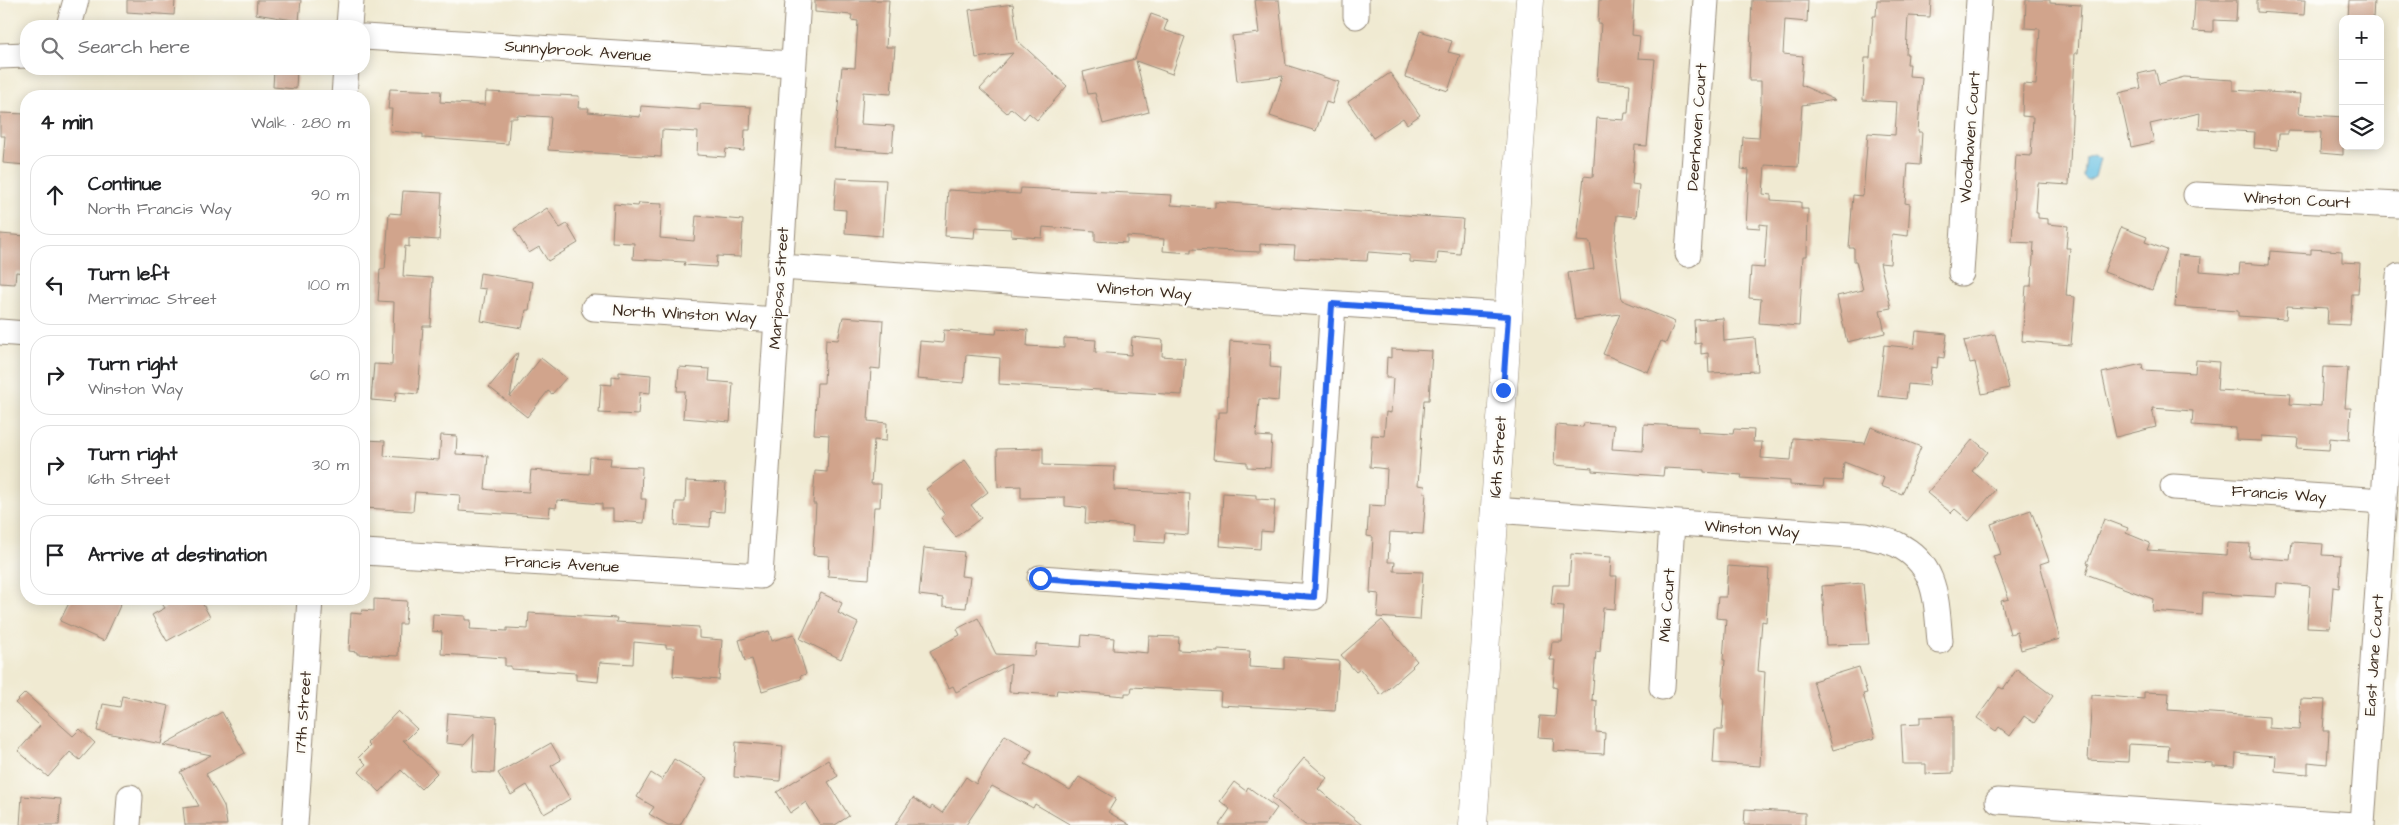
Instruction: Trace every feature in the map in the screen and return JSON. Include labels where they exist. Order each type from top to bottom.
[{"type":"main road","name":"16th Street","points":[[1473,825],[1530,0]]},
{"type":"street","points":[[71,20],[76,0]]},
{"type":"street","points":[[349,20],[351,0]]},
{"type":"street","name":"Mariposa Street","points":[[760,576],[798,0]]},
{"type":"street","name":"Deerhaven Court","points":[[1688,254],[1706,0]]},
{"type":"street","name":"Woodhaven Court","points":[[1961,273],[1979,0]]},
{"type":"street","name":"Sunnybrook Avenue","points":[[370,37],[793,64]]},
{"type":"street","points":[[0,56],[20,55]]},
{"type":"street","points":[[344,90],[346,75]]},
{"type":"street","name":"Winston Court","points":[[2196,195],[2399,206]]},
{"type":"street","name":"Winston Way","points":[[780,267],[1508,316]]},
{"type":"street","name":"East Jane Court","points":[[2362,825],[2399,276]]},
{"type":"street","points":[[1040,578],[1314,597],[1332,304]]},
{"type":"street","name":"North Winston Way","points":[[594,308],[777,320]]},
{"type":"street","points":[[0,332],[20,334]]},
{"type":"street","name":"Francis Way","points":[[2174,487],[2384,500]]},
{"type":"street","name":"Winston Way","points":[[1494,510],[1866,536],[1896,544],[1920,561],[1935,588],[1940,640]]},
{"type":"street","name":"Mia Court","points":[[1662,688],[1672,523]]},
{"type":"street","name":"Francis Avenue","points":[[370,552],[760,576]]},
{"type":"street","name":"17th Street","points":[[295,825],[310,605]]},
{"type":"street","points":[[128,825],[130,797]]},
{"type":"street","points":[[1998,801],[2355,825]]},
{"type":"water","points":[[2093,154],[2100,158],[2095,177],[2088,181],[2083,177],[2085,157]]},
{"type":"building","points":[[127,0],[175,0],[174,15],[127,12]]},
{"type":"building","points":[[257,0],[301,0],[299,20],[256,14]]},
{"type":"building","points":[[815,0],[889,0],[886,47],[895,47],[891,94],[863,92],[861,124],[894,126],[892,152],[834,148],[842,67],[855,68],[858,21],[851,20],[852,15],[815,12]]},
{"type":"building","points":[[1255,0],[1279,0],[1286,65],[1339,82],[1332,104],[1326,102],[1316,131],[1270,116],[1283,76],[1237,81],[1232,36],[1259,33]]},
{"type":"building","points":[[1599,0],[1634,0],[1632,35],[1640,36],[1638,58],[1655,59],[1647,146],[1635,145],[1632,184],[1639,185],[1636,217],[1617,215],[1615,245],[1622,300],[1675,322],[1666,343],[1661,341],[1648,372],[1603,354],[1620,314],[1575,320],[1568,273],[1594,269],[1590,242],[1577,241],[1584,176],[1593,177],[1597,118],[1624,120],[1625,113],[1628,113],[1630,84],[1597,81],[1601,23],[1598,23]]},
{"type":"building","points":[[1752,0],[1808,0],[1807,22],[1785,20],[1783,54],[1803,56],[1801,85],[1835,100],[1802,105],[1798,167],[1765,165],[1763,194],[1771,195],[1771,200],[1801,202],[1801,209],[1808,209],[1807,256],[1803,256],[1799,326],[1759,323],[1761,299],[1749,298],[1751,267],[1764,268],[1767,225],[1760,224],[1760,228],[1746,227],[1749,170],[1741,169],[1743,137],[1759,138],[1761,81],[1749,81]]},
{"type":"building","points":[[1877,0],[1931,0],[1930,17],[1908,16],[1906,54],[1908,54],[1907,64],[1910,64],[1909,76],[1922,77],[1918,132],[1922,132],[1920,165],[1908,164],[1905,203],[1910,204],[1908,236],[1892,234],[1890,264],[1880,263],[1891,308],[1880,310],[1885,333],[1847,342],[1837,296],[1863,290],[1856,261],[1854,261],[1854,248],[1849,248],[1853,195],[1863,196],[1868,133],[1895,135],[1897,102],[1863,100],[1865,58],[1870,58],[1873,16],[1876,16]]},
{"type":"building","points":[[2026,0],[2050,0],[2050,3],[2081,5],[2078,53],[2075,53],[2069,185],[2038,183],[2036,213],[2038,213],[2038,218],[2048,219],[2048,224],[2068,226],[2066,248],[2070,248],[2066,296],[2075,297],[2071,345],[2022,341],[2026,286],[2031,286],[2034,243],[2012,242],[2014,188],[2016,155],[2031,156],[2033,117],[2022,116],[2023,84],[2036,85],[2040,29],[2025,28]]},
{"type":"building","points":[[2195,0],[2237,0],[2236,21],[2213,20],[2213,32],[2193,31]]},
{"type":"building","points":[[2257,0],[2305,0],[2304,15],[2257,12]]},
{"type":"building","points":[[2349,0],[2374,0],[2373,15],[2348,15]]},
{"type":"building","points":[[1013,4],[1018,41],[1067,86],[1037,120],[1029,113],[1024,119],[1011,108],[1007,113],[980,89],[1013,53],[976,58],[969,10]]},
{"type":"building","points":[[1151,14],[1168,20],[1164,30],[1185,37],[1172,74],[1136,61],[1149,112],[1103,124],[1095,93],[1088,94],[1083,72],[1135,59]]},
{"type":"building","points":[[1420,31],[1452,41],[1448,52],[1460,55],[1448,91],[1405,77]]},
{"type":"building","points":[[2155,70],[2159,84],[2184,77],[2233,80],[2233,90],[2301,94],[2299,114],[2339,117],[2339,150],[2343,150],[2343,155],[2320,153],[2321,132],[2288,131],[2288,134],[2279,134],[2278,150],[2254,148],[2255,132],[2199,129],[2200,113],[2150,124],[2154,142],[2131,147],[2119,93],[2141,88],[2138,74]]},
{"type":"building","points":[[1390,73],[1420,115],[1407,124],[1403,118],[1373,138],[1348,102]]},
{"type":"building","points":[[274,75],[297,75],[296,89],[273,87]]},
{"type":"building","points":[[390,89],[441,91],[440,102],[485,105],[486,92],[579,96],[578,108],[589,108],[588,112],[640,117],[641,106],[700,110],[700,104],[751,107],[750,130],[745,130],[744,151],[726,149],[725,157],[697,155],[698,132],[662,130],[661,157],[548,150],[551,117],[517,115],[517,118],[510,118],[508,144],[423,138],[423,134],[390,131],[392,109],[388,109]]},
{"type":"building","points":[[0,113],[20,114],[20,164],[3,163],[5,136],[0,136]]},
{"type":"building","points":[[836,178],[886,180],[882,236],[845,233],[846,210],[834,209]]},
{"type":"building","points":[[1021,188],[1172,195],[1171,205],[1215,208],[1215,202],[1463,219],[1460,254],[1438,252],[1437,264],[1410,262],[1410,255],[1368,252],[1367,261],[1294,258],[1295,246],[1260,244],[1260,252],[1191,249],[1191,253],[1163,251],[1164,239],[1127,236],[1127,243],[1095,241],[1095,231],[1043,227],[1042,238],[1011,236],[1011,229],[975,227],[974,238],[945,236],[948,190],[1020,194]]},
{"type":"building","points":[[403,191],[442,193],[439,240],[409,238],[409,247],[405,246],[403,276],[433,278],[431,326],[423,326],[418,394],[396,392],[395,402],[371,400],[374,364],[392,365],[394,302],[378,301],[380,269],[385,269],[389,213],[401,214]]},
{"type":"building","points":[[639,203],[662,204],[660,238],[694,241],[696,216],[743,220],[741,257],[717,256],[716,267],[684,265],[685,262],[633,259],[634,243],[612,242],[614,204],[638,206]]},
{"type":"building","points":[[547,208],[560,228],[567,224],[578,243],[548,261],[539,247],[529,253],[514,229]]},
{"type":"building","points":[[2121,227],[2147,237],[2145,242],[2167,250],[2152,290],[2104,272]]},
{"type":"building","points":[[0,234],[20,236],[20,272],[16,272],[15,284],[0,283]]},
{"type":"building","points":[[2311,249],[2342,251],[2342,262],[2360,263],[2358,294],[2352,294],[2350,325],[2327,324],[2328,308],[2287,306],[2286,319],[2238,316],[2238,311],[2175,307],[2178,255],[2201,257],[2200,271],[2239,274],[2240,263],[2269,265],[2270,251],[2311,254]]},
{"type":"building","points":[[480,273],[533,282],[529,310],[526,310],[522,328],[481,321],[486,289],[478,288]]},
{"type":"building","points":[[843,317],[883,320],[880,369],[871,368],[868,421],[887,423],[886,441],[874,440],[871,484],[881,484],[880,507],[874,507],[869,579],[828,576],[829,556],[813,555],[816,504],[813,504],[815,471],[827,472],[829,435],[814,434],[817,383],[824,383],[826,339],[838,340]]},
{"type":"building","points":[[1723,318],[1724,341],[1755,338],[1758,371],[1709,373],[1708,353],[1701,354],[1701,343],[1695,344],[1694,320]]},
{"type":"building","points":[[997,328],[1028,330],[1027,346],[1064,348],[1064,338],[1096,340],[1095,352],[1131,355],[1132,337],[1163,340],[1162,356],[1185,358],[1182,395],[999,384],[1000,358],[966,355],[964,383],[917,379],[920,341],[943,343],[944,330],[996,334]]},
{"type":"building","points":[[1916,331],[1947,334],[1944,358],[1938,357],[1937,368],[1931,367],[1929,386],[1908,384],[1906,399],[1878,396],[1884,345],[1914,348]]},
{"type":"building","points":[[1995,334],[2009,388],[1982,394],[1975,362],[1970,363],[1964,341]]},
{"type":"building","points":[[1230,341],[1271,344],[1270,367],[1280,368],[1278,401],[1259,399],[1256,436],[1272,437],[1270,468],[1247,467],[1247,462],[1213,459],[1216,418],[1219,418],[1219,412],[1227,412]]},
{"type":"building","points":[[1391,349],[1432,351],[1429,400],[1424,400],[1418,485],[1425,486],[1424,493],[1426,493],[1423,534],[1390,532],[1388,562],[1395,562],[1394,571],[1423,572],[1420,620],[1377,617],[1379,594],[1370,593],[1373,537],[1367,536],[1369,505],[1385,506],[1387,469],[1370,467],[1372,435],[1384,436],[1386,412],[1391,413],[1393,378],[1386,378],[1387,357],[1391,358]]},
{"type":"building","points":[[518,352],[510,397],[541,358],[566,378],[552,394],[548,391],[527,417],[489,387]]},
{"type":"building","points":[[2196,360],[2219,362],[2217,390],[2291,394],[2290,404],[2321,406],[2323,367],[2348,368],[2345,408],[2351,408],[2349,440],[2330,438],[2329,450],[2297,448],[2298,438],[2262,436],[2262,441],[2236,440],[2236,428],[2192,425],[2193,411],[2152,408],[2156,427],[2116,437],[2102,373],[2142,364],[2143,370],[2195,373]]},
{"type":"building","points":[[679,367],[710,369],[709,381],[733,383],[730,422],[683,418],[685,391],[677,391]]},
{"type":"building","points":[[619,372],[651,375],[650,393],[640,392],[638,415],[599,413],[601,384],[612,385],[612,376],[619,377]]},
{"type":"building","points":[[1584,423],[1614,425],[1612,449],[1643,451],[1644,424],[1698,427],[1698,432],[1733,434],[1734,429],[1754,430],[1753,442],[1762,442],[1761,458],[1791,460],[1793,438],[1865,443],[1871,427],[1921,447],[1902,494],[1881,486],[1884,478],[1844,462],[1842,481],[1824,480],[1823,487],[1790,485],[1790,481],[1741,478],[1742,475],[1704,472],[1704,470],[1664,468],[1663,476],[1592,471],[1592,468],[1554,465],[1556,425],[1583,427]]},
{"type":"building","points":[[441,435],[457,436],[456,454],[488,456],[485,489],[529,492],[531,470],[589,474],[590,457],[611,458],[610,466],[642,467],[641,499],[646,499],[644,523],[613,521],[613,509],[602,509],[602,504],[557,500],[556,508],[550,507],[549,517],[459,511],[460,495],[415,492],[413,511],[370,508],[370,440],[385,441],[384,456],[439,460]]},
{"type":"building","points":[[1973,439],[1988,452],[1972,471],[1995,490],[1969,521],[1955,509],[1951,513],[1927,493]]},
{"type":"building","points":[[1043,448],[1043,465],[1115,467],[1114,490],[1190,494],[1188,535],[1165,533],[1164,543],[1132,541],[1133,526],[1085,523],[1086,508],[1065,506],[1065,497],[1021,498],[1021,486],[998,487],[997,449]]},
{"type":"building","points":[[965,460],[988,492],[971,505],[981,518],[956,537],[941,518],[945,515],[926,489]]},
{"type":"building","points":[[686,481],[726,483],[724,512],[711,511],[710,527],[675,525],[676,502],[685,502]]},
{"type":"building","points":[[1223,493],[1256,495],[1256,499],[1275,500],[1273,532],[1261,531],[1260,549],[1220,546]]},
{"type":"building","points":[[2031,510],[2049,561],[2040,564],[2060,639],[2021,650],[2017,632],[2010,634],[2001,601],[2009,599],[1993,556],[2001,554],[1991,524]]},
{"type":"building","points":[[2104,519],[2128,528],[2126,533],[2150,543],[2147,550],[2227,555],[2228,543],[2250,544],[2249,557],[2290,560],[2292,542],[2323,544],[2322,555],[2341,556],[2339,588],[2333,587],[2330,628],[2307,627],[2310,586],[2277,583],[2276,597],[2203,593],[2202,615],[2152,611],[2153,599],[2086,574],[2089,564],[2087,563]]},
{"type":"building","points":[[924,548],[964,552],[961,576],[970,577],[966,608],[943,606],[943,598],[919,595]]},
{"type":"building","points":[[1571,554],[1611,557],[1610,576],[1617,576],[1615,609],[1603,608],[1600,652],[1596,651],[1592,700],[1597,701],[1596,732],[1605,733],[1604,754],[1553,751],[1554,738],[1538,737],[1540,716],[1555,717],[1557,688],[1553,687],[1555,660],[1550,660],[1552,642],[1562,642],[1564,606],[1551,605],[1553,585],[1569,585]]},
{"type":"building","points":[[1728,566],[1769,569],[1766,622],[1762,621],[1758,671],[1765,672],[1760,766],[1713,763],[1715,730],[1722,730],[1725,660],[1723,660],[1726,619],[1716,618],[1718,597],[1726,597]]},
{"type":"building","points":[[1863,583],[1869,644],[1826,645],[1822,586]]},
{"type":"building","points":[[821,593],[842,603],[838,613],[858,623],[841,659],[800,639]]},
{"type":"building","points":[[374,599],[407,601],[405,624],[399,624],[398,656],[357,654],[357,652],[349,651],[351,613],[361,614],[362,610],[374,611]]},
{"type":"building","points":[[68,605],[120,605],[104,641],[60,621]]},
{"type":"building","points":[[163,605],[203,605],[210,617],[167,641],[152,615],[165,608]]},
{"type":"building","points":[[529,613],[617,618],[616,622],[699,627],[699,638],[722,640],[719,680],[673,676],[675,648],[666,648],[666,645],[634,642],[633,664],[600,662],[598,682],[576,680],[576,673],[511,669],[511,666],[505,666],[505,658],[441,654],[442,632],[432,631],[433,614],[465,616],[465,620],[471,620],[470,629],[507,631],[507,628],[528,629]]},
{"type":"building","points":[[978,618],[996,654],[1035,656],[1036,644],[1081,647],[1082,635],[1114,638],[1113,650],[1148,653],[1149,636],[1179,637],[1178,650],[1218,652],[1218,649],[1250,651],[1249,667],[1284,669],[1284,657],[1339,661],[1335,711],[1220,705],[1221,692],[1132,687],[1131,693],[1125,693],[1125,696],[1057,690],[1056,695],[1009,692],[1011,664],[956,692],[953,686],[949,688],[930,651],[960,635],[957,629]]},
{"type":"building","points":[[1382,620],[1417,661],[1413,667],[1381,695],[1360,669],[1356,672],[1341,655]]},
{"type":"building","points":[[769,631],[772,641],[794,634],[806,674],[800,676],[801,679],[762,691],[752,659],[745,661],[739,640]]},
{"type":"building","points":[[1859,667],[1867,693],[1863,694],[1875,738],[1833,750],[1813,681]]},
{"type":"building","points":[[2017,669],[2053,696],[2034,723],[2024,716],[2010,736],[1999,727],[1996,731],[1977,718],[1999,687],[2003,689]]},
{"type":"building","points":[[2144,692],[2169,693],[2168,710],[2269,717],[2269,728],[2299,730],[2301,699],[2325,700],[2323,731],[2329,731],[2327,764],[2308,762],[2308,774],[2275,771],[2276,756],[2236,753],[2235,767],[2213,766],[2213,763],[2168,760],[2169,746],[2129,744],[2128,762],[2088,760],[2092,695],[2144,699]]},
{"type":"building","points":[[25,693],[73,736],[80,729],[95,743],[80,760],[70,752],[48,777],[18,751],[40,726],[15,703]]},
{"type":"building","points":[[122,696],[169,706],[161,744],[97,731],[103,704],[120,707]]},
{"type":"building","points":[[398,711],[417,729],[406,740],[403,740],[437,773],[421,789],[401,770],[380,792],[359,772],[366,764],[359,757],[370,746],[367,743]]},
{"type":"building","points":[[222,712],[245,753],[206,774],[224,806],[227,825],[185,825],[183,808],[199,806],[180,772],[211,755],[163,745]]},
{"type":"building","points":[[448,713],[497,717],[494,773],[472,772],[474,734],[464,745],[446,743]]},
{"type":"building","points":[[1953,716],[1953,773],[1926,774],[1926,764],[1903,764],[1901,725],[1920,724],[1920,717]]},
{"type":"building","points":[[1005,735],[1032,751],[1025,764],[1070,790],[1079,777],[1116,799],[1108,812],[1130,825],[1071,825],[1035,804],[1033,808],[992,786],[966,825],[895,825],[913,798],[930,809],[932,806],[942,813],[966,777],[976,784]]},
{"type":"building","points":[[736,742],[783,746],[780,781],[734,777]]},
{"type":"building","points":[[551,743],[561,760],[551,766],[570,799],[544,814],[527,785],[511,795],[498,773]]},
{"type":"building","points":[[1304,758],[1327,778],[1318,789],[1362,825],[1305,825],[1272,797]]},
{"type":"building","points":[[674,759],[707,778],[680,825],[668,825],[649,814],[654,807],[637,797],[651,773],[662,780]]},
{"type":"building","points":[[828,760],[838,776],[828,782],[849,816],[835,825],[820,825],[806,802],[790,813],[777,792]]},
{"type":"building","points":[[1234,782],[1246,791],[1248,787],[1277,808],[1265,825],[1219,825],[1230,809],[1220,801]]},
{"type":"building","points":[[22,796],[61,799],[59,825],[20,825]]},
{"type":"building","points":[[1745,809],[1805,813],[1805,825],[1744,825]]},
{"type":"route","points":[[1040,578],[1314,597],[1332,304],[1508,316],[1503,390]]}]
